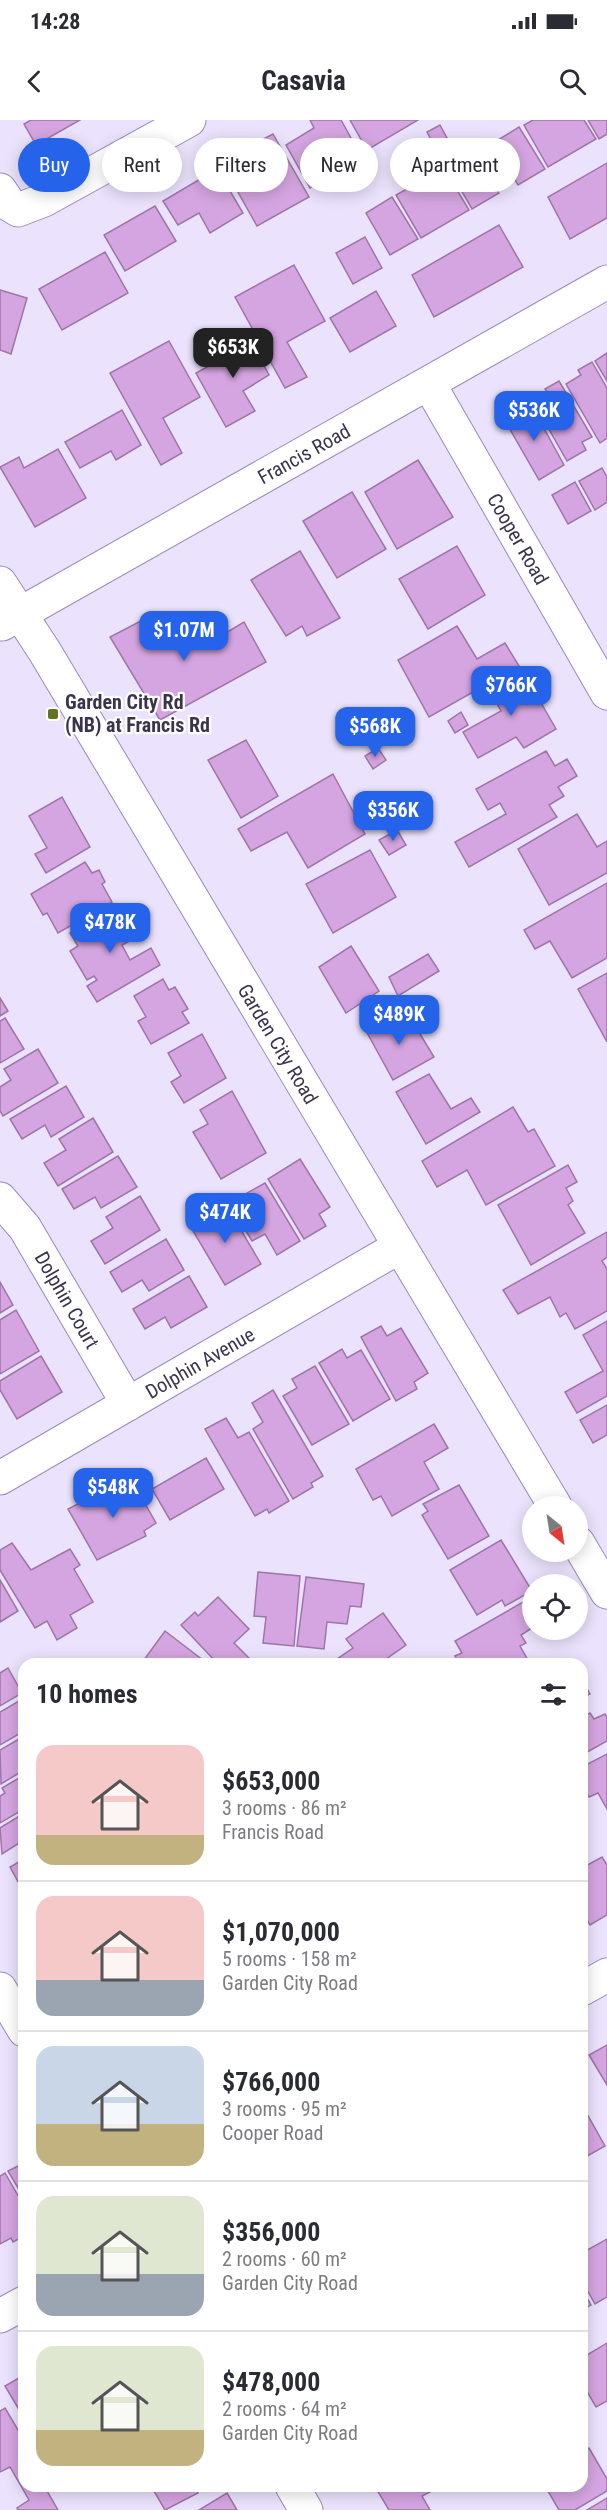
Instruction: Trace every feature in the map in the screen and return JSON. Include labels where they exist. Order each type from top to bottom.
[{"type":"street","points":[[0,190],[10,205],[18,210],[44,200],[189,120]]},
{"type":"street","name":"Francis Road","points":[[10,619],[607,282]]},
{"type":"street","name":"Cooper Road","points":[[429,384],[607,693]]},
{"type":"street","name":"Garden City Road","points":[[0,584],[10,619],[45,652],[549,1496]]},
{"type":"street","name":"Dolphin Court","points":[[0,1199],[25,1228],[128,1404]]},
{"type":"street","name":"Dolphin Avenue","points":[[0,1478],[399,1247]]},
{"type":"street","points":[[588,1560],[607,1592]]},
{"type":"street","points":[[588,1986],[607,1975]]},
{"type":"street","points":[[0,1989],[18,2020]]},
{"type":"street","points":[[0,2316],[18,2306]]},
{"type":"street","points":[[296,2492],[306,2510]]},
{"type":"building","points":[[31,120],[80,120],[48,138],[32,138],[24,124]]},
{"type":"building","points":[[310,120],[341,120],[351,138],[300,138],[300,170],[288,149],[288,144],[314,128]]},
{"type":"building","points":[[350,120],[418,120],[378,144],[378,138],[360,138]]},
{"type":"building","points":[[533,120],[584,120],[596,139],[548,167],[524,125]]},
{"type":"building","points":[[588,120],[607,120],[607,134],[599,139]]},
{"type":"building","points":[[440,125],[447,138],[430,138],[427,132]]},
{"type":"building","points":[[519,127],[545,169],[520,184],[520,138],[501,138]]},
{"type":"building","points":[[288,160],[300,181],[300,192],[306,192],[309,197],[257,226],[238,192],[288,192]]},
{"type":"building","points":[[607,163],[607,218],[570,239],[548,197]]},
{"type":"building","points":[[194,183],[194,192],[231,192],[243,213],[210,233],[199,213],[178,225],[163,201],[182,192]]},
{"type":"building","points":[[401,192],[458,192],[469,210],[421,238],[396,195]]},
{"type":"building","points":[[462,192],[499,193],[472,209]]},
{"type":"building","points":[[392,197],[418,239],[390,255],[366,213]]},
{"type":"building","points":[[155,206],[176,241],[125,271],[104,235]]},
{"type":"building","points":[[499,225],[523,267],[434,317],[412,275]]},
{"type":"building","points":[[365,237],[382,268],[353,284],[336,253]]},
{"type":"building","points":[[105,252],[128,293],[62,330],[39,289]]},
{"type":"building","points":[[294,265],[325,321],[287,342],[307,377],[285,388],[235,297]]},
{"type":"building","points":[[0,290],[27,298],[11,354],[0,350]]},
{"type":"building","points":[[376,291],[396,326],[350,352],[330,318]]},
{"type":"building","points":[[248,335],[269,375],[243,391],[255,411],[226,427],[196,373],[218,361],[214,353]]},
{"type":"building","points":[[169,341],[200,397],[163,418],[182,453],[161,465],[110,373]]},
{"type":"building","points":[[607,353],[607,381],[595,361]]},
{"type":"building","points":[[592,362],[607,388],[607,438],[600,443],[566,384],[581,375],[578,370]]},
{"type":"building","points":[[559,381],[592,437],[582,442],[586,450],[567,461],[534,403],[549,394],[545,389]]},
{"type":"building","points":[[530,403],[564,465],[539,480],[504,419]]},
{"type":"building","points":[[122,410],[141,445],[116,460],[111,451],[80,468],[65,442]]},
{"type":"building","points":[[58,449],[86,498],[35,527],[0,467],[19,457],[24,468]]},
{"type":"building","points":[[418,460],[453,517],[397,549],[365,492]]},
{"type":"building","points":[[602,468],[607,477],[607,502],[595,510],[579,481]]},
{"type":"building","points":[[575,482],[591,511],[568,524],[552,495]]},
{"type":"building","points":[[352,492],[386,549],[337,578],[303,521]]},
{"type":"building","points":[[457,546],[485,595],[428,629],[399,579]]},
{"type":"building","points":[[300,551],[340,618],[307,636],[302,626],[286,636],[251,580]]},
{"type":"building","points":[[158,612],[179,648],[209,631],[214,640],[244,622],[266,662],[160,720],[110,637]]},
{"type":"building","points":[[457,626],[477,659],[505,643],[519,666],[429,717],[398,660]]},
{"type":"building","points":[[521,668],[556,729],[524,748],[516,737],[478,758],[463,732],[501,711],[488,687]]},
{"type":"building","points":[[461,712],[468,725],[455,733],[448,721]]},
{"type":"building","points":[[246,740],[278,796],[241,818],[208,760]]},
{"type":"building","points":[[378,748],[386,760],[373,769],[365,756]]},
{"type":"building","points":[[546,751],[555,766],[567,759],[577,776],[558,787],[564,796],[549,805],[557,817],[469,867],[455,842],[506,814],[500,803],[488,810],[476,789]]},
{"type":"building","points":[[333,774],[365,834],[308,868],[287,832],[251,851],[238,829]]},
{"type":"building","points":[[62,797],[90,847],[46,873],[35,854],[47,848],[29,816]]},
{"type":"building","points":[[577,814],[597,847],[607,841],[607,873],[549,905],[518,849]]},
{"type":"building","points":[[397,830],[406,845],[389,855],[379,840]]},
{"type":"building","points":[[370,850],[396,897],[333,933],[306,884]]},
{"type":"building","points":[[85,862],[92,873],[99,870],[105,882],[102,884],[112,902],[58,933],[47,913],[43,915],[31,894]]},
{"type":"building","points":[[607,883],[607,958],[572,978],[550,941],[535,949],[524,930]]},
{"type":"building","points":[[106,912],[112,924],[133,912],[144,933],[122,945],[130,960],[151,948],[160,965],[97,1002],[87,986],[97,980],[94,976],[87,980],[70,951],[78,946],[70,933]]},
{"type":"building","points":[[351,946],[379,991],[346,1013],[319,967]]},
{"type":"building","points":[[428,954],[439,971],[398,996],[389,977]]},
{"type":"building","points":[[607,973],[607,1042],[578,989]]},
{"type":"building","points":[[163,979],[169,990],[175,987],[188,1009],[182,1012],[189,1023],[151,1044],[138,1021],[146,1017],[134,996]]},
{"type":"building","points":[[0,998],[8,1011],[0,1016]]},
{"type":"building","points":[[385,1016],[392,1029],[411,1019],[434,1057],[393,1080],[365,1029]]},
{"type":"building","points":[[5,1018],[24,1049],[0,1063],[0,1021]]},
{"type":"building","points":[[202,1034],[226,1078],[184,1103],[171,1082],[181,1076],[168,1053]]},
{"type":"building","points":[[38,1049],[58,1083],[3,1116],[0,1111],[0,1087],[11,1080],[4,1069]]},
{"type":"building","points":[[429,1074],[451,1109],[471,1098],[480,1112],[426,1144],[396,1092]]},
{"type":"building","points":[[66,1086],[84,1117],[51,1137],[45,1125],[22,1139],[10,1119]]},
{"type":"building","points":[[232,1091],[266,1153],[221,1179],[193,1132],[208,1124],[200,1110]]},
{"type":"building","points":[[513,1107],[528,1132],[534,1129],[555,1166],[486,1205],[467,1170],[437,1187],[422,1161]]},
{"type":"building","points":[[93,1118],[113,1152],[58,1186],[44,1163],[66,1150],[59,1139]]},
{"type":"building","points":[[118,1156],[137,1187],[101,1208],[95,1197],[74,1209],[62,1189]]},
{"type":"building","points":[[300,1159],[330,1207],[319,1214],[326,1226],[304,1239],[268,1179]]},
{"type":"building","points":[[568,1165],[577,1182],[566,1188],[573,1201],[568,1205],[585,1233],[531,1265],[498,1205]]},
{"type":"building","points":[[265,1183],[300,1241],[277,1255],[265,1234],[252,1241],[229,1203]]},
{"type":"building","points":[[140,1196],[160,1230],[105,1264],[91,1241],[113,1228],[106,1217]]},
{"type":"building","points":[[225,1203],[261,1264],[225,1285],[189,1224]]},
{"type":"building","points":[[607,1232],[607,1257],[602,1261],[607,1269],[607,1311],[575,1329],[566,1313],[560,1317],[550,1297],[518,1314],[503,1290]]},
{"type":"building","points":[[166,1239],[184,1270],[149,1291],[142,1280],[122,1292],[110,1272]]},
{"type":"building","points":[[189,1276],[207,1307],[171,1328],[165,1317],[145,1329],[133,1309]]},
{"type":"building","points":[[0,1282],[13,1305],[0,1313]]},
{"type":"building","points":[[16,1310],[39,1351],[0,1374],[0,1320]]},
{"type":"building","points":[[607,1321],[607,1396],[577,1413],[565,1392],[603,1371],[583,1335]]},
{"type":"building","points":[[381,1326],[387,1336],[401,1328],[428,1373],[414,1382],[417,1389],[396,1401],[361,1337]]},
{"type":"building","points":[[342,1349],[347,1358],[361,1350],[390,1399],[353,1421],[319,1363]]},
{"type":"building","points":[[41,1356],[62,1392],[17,1419],[0,1390],[0,1381]]},
{"type":"building","points":[[315,1366],[349,1424],[312,1445],[283,1396],[297,1388],[292,1379]]},
{"type":"building","points":[[273,1390],[323,1476],[311,1483],[313,1487],[293,1499],[253,1429],[263,1422],[252,1403]]},
{"type":"building","points":[[607,1405],[607,1435],[593,1443],[580,1420]]},
{"type":"building","points":[[226,1418],[238,1438],[249,1432],[289,1501],[269,1513],[267,1509],[255,1516],[205,1429]]},
{"type":"building","points":[[434,1424],[448,1448],[424,1462],[439,1489],[392,1516],[381,1496],[373,1500],[356,1469]]},
{"type":"building","points":[[206,1458],[224,1489],[170,1520],[152,1489]]},
{"type":"building","points":[[130,1477],[156,1523],[144,1531],[146,1536],[97,1560],[68,1509]]},
{"type":"building","points":[[459,1485],[489,1536],[448,1559],[422,1515],[428,1511],[423,1504]]},
{"type":"building","points":[[501,1540],[522,1575],[522,1597],[505,1606],[502,1600],[477,1615],[450,1570]]},
{"type":"building","points":[[12,1543],[31,1570],[70,1549],[80,1565],[74,1569],[93,1602],[70,1615],[77,1628],[57,1640],[47,1621],[35,1628],[0,1570],[0,1550]]},
{"type":"building","points":[[258,1572],[300,1576],[294,1646],[263,1643],[266,1617],[254,1616]]},
{"type":"building","points":[[306,1577],[364,1584],[361,1607],[350,1606],[347,1624],[327,1622],[324,1649],[297,1646]]},
{"type":"building","points":[[0,1580],[18,1611],[0,1622]]},
{"type":"building","points":[[218,1597],[249,1629],[234,1643],[249,1658],[212,1658],[181,1625],[195,1612],[198,1616]]},
{"type":"building","points":[[522,1603],[521,1635],[522,1640],[526,1643],[520,1646],[527,1658],[456,1658],[455,1656],[462,1653],[455,1641]]},
{"type":"building","points":[[383,1613],[406,1645],[388,1658],[338,1658],[353,1648],[346,1639]]},
{"type":"building","points":[[165,1631],[200,1658],[145,1658]]},
{"type":"building","points":[[8,1668],[18,1686],[18,1695],[0,1706],[0,1673]]},
{"type":"building","points":[[18,1702],[18,1734],[0,1745],[0,1712]]},
{"type":"building","points":[[590,1713],[594,1719],[605,1714],[607,1741],[588,1752],[588,1714]]},
{"type":"building","points":[[18,1740],[18,1774],[1,1784],[0,1750]]},
{"type":"building","points":[[607,1754],[607,1809],[598,1793],[589,1797],[588,1795],[588,1764]]},
{"type":"building","points":[[18,1779],[18,1812],[0,1823],[0,1796],[5,1793],[2,1788]]},
{"type":"building","points":[[18,1817],[18,1844],[2,1854],[0,1828]]},
{"type":"building","points":[[602,1857],[607,1865],[607,1915],[590,1925],[588,1921],[588,1865]]},
{"type":"building","points":[[18,1862],[18,1882],[10,1867]]},
{"type":"building","points":[[607,2045],[607,2085],[589,2055]]},
{"type":"building","points":[[588,2116],[605,2146],[588,2156]]},
{"type":"building","points":[[18,2166],[18,2188],[8,2171]]},
{"type":"building","points":[[5,2173],[18,2196],[18,2239],[13,2242],[11,2238],[0,2244],[0,2176]]},
{"type":"building","points":[[607,2239],[607,2297],[595,2304],[588,2292],[588,2250]]},
{"type":"building","points":[[607,2343],[607,2401],[596,2407],[588,2393],[588,2354]]},
{"type":"building","points":[[18,2378],[18,2408],[5,2386]]},
{"type":"building","points":[[5,2408],[18,2430],[18,2481],[10,2467],[0,2472],[0,2411]]},
{"type":"building","points":[[588,2449],[607,2479],[607,2491],[575,2510],[559,2510],[548,2492],[588,2492]]},
{"type":"building","points":[[24,2492],[48,2492],[58,2510],[18,2510],[17,2508],[29,2500]]},
{"type":"building","points":[[154,2492],[198,2493],[165,2510]]},
{"type":"building","points":[[378,2492],[430,2492],[422,2496],[430,2510],[389,2510]]},
{"type":"building","points":[[227,2493],[237,2510],[199,2510]]},
{"type":"building","points":[[607,2498],[607,2510],[587,2510]]},
{"type":"place","name":"Garden City Rd (NB) at Francis Rd","points":[[53,714]]}]
